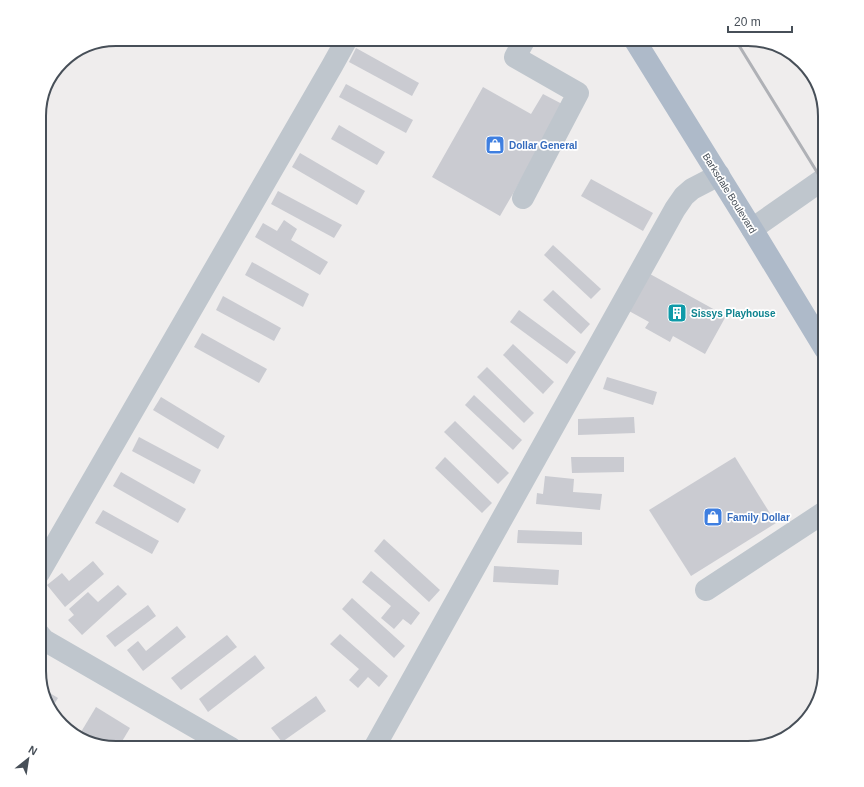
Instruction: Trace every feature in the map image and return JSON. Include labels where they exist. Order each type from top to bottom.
[{"type":"main road","name":"Barksdale Boulevard","points":[[638,46],[818,337]]},
{"type":"street","points":[[46,561],[342,46]]},
{"type":"street","points":[[520,46],[515,57],[578,93],[523,198]]},
{"type":"street","points":[[378,741],[675,209],[684,196],[719,175]]},
{"type":"street","points":[[752,229],[818,183]]},
{"type":"street","points":[[706,590],[818,516]]},
{"type":"street","points":[[46,641],[219,741]]},
{"type":"building","points":[[356,48],[419,83],[412,96],[349,62]]},
{"type":"building","points":[[346,84],[413,120],[406,133],[339,97]]},
{"type":"building","name":"Dollar General","points":[[483,87],[531,114],[543,94],[564,105],[500,216],[432,177]]},
{"type":"building","points":[[339,125],[385,152],[377,165],[331,139]]},
{"type":"building","points":[[300,153],[365,191],[357,205],[292,167]]},
{"type":"building","points":[[591,179],[653,213],[643,231],[581,196]]},
{"type":"building","points":[[278,191],[342,225],[334,238],[271,204]]},
{"type":"building","points":[[284,220],[297,229],[291,240],[328,262],[320,275],[255,237],[263,223],[277,231]]},
{"type":"building","points":[[553,245],[601,289],[591,299],[544,255]]},
{"type":"building","points":[[252,262],[309,294],[303,307],[245,275]]},
{"type":"building","name":"Sissys Playhouse","points":[[650,274],[726,316],[705,354],[673,336],[670,342],[645,328],[649,322],[629,311]]},
{"type":"building","points":[[553,290],[590,324],[581,334],[543,300]]},
{"type":"building","points":[[223,296],[281,328],[274,341],[216,310]]},
{"type":"building","points":[[519,310],[576,352],[567,364],[510,322]]},
{"type":"building","points":[[202,333],[267,369],[259,383],[194,347]]},
{"type":"building","points":[[513,344],[554,382],[543,394],[503,355]]},
{"type":"building","points":[[487,367],[534,413],[524,423],[477,377]]},
{"type":"building","points":[[607,377],[657,392],[653,405],[603,389]]},
{"type":"building","points":[[474,395],[522,440],[513,450],[465,405]]},
{"type":"building","points":[[161,397],[225,436],[218,449],[153,410]]},
{"type":"building","points":[[634,417],[635,433],[578,435],[578,419]]},
{"type":"building","points":[[455,421],[509,473],[498,484],[444,432]]},
{"type":"building","points":[[139,437],[201,470],[194,484],[132,451]]},
{"type":"building","points":[[445,457],[492,503],[482,513],[435,468]]},
{"type":"building","points":[[571,457],[624,457],[624,472],[572,473]]},
{"type":"building","name":"Family Dollar","points":[[735,457],[776,523],[691,576],[649,510]]},
{"type":"building","points":[[121,472],[186,509],[178,523],[113,486]]},
{"type":"building","points":[[545,476],[574,479],[573,492],[602,494],[600,510],[536,504],[537,493],[543,494]]},
{"type":"building","points":[[103,510],[159,541],[152,554],[95,523]]},
{"type":"building","points":[[518,530],[582,532],[582,545],[517,543]]},
{"type":"building","points":[[384,539],[440,590],[429,602],[374,551]]},
{"type":"building","points":[[93,561],[104,574],[65,607],[47,585],[62,573],[69,581]]},
{"type":"building","points":[[494,566],[559,570],[558,585],[493,582]]},
{"type":"building","points":[[371,571],[420,613],[411,625],[403,619],[394,629],[381,618],[391,606],[362,582]]},
{"type":"building","points":[[118,585],[127,594],[82,635],[68,620],[74,615],[69,609],[88,592],[98,602]]},
{"type":"building","points":[[352,598],[405,646],[394,658],[342,609]]},
{"type":"building","points":[[148,605],[156,616],[115,647],[106,636]]},
{"type":"building","points":[[177,626],[186,637],[143,671],[127,650],[138,641],[146,651]]},
{"type":"building","points":[[340,634],[388,676],[379,687],[368,677],[358,688],[349,680],[359,669],[330,644]]},
{"type":"building","points":[[227,635],[237,647],[181,690],[171,678]]},
{"type":"building","points":[[255,655],[265,668],[208,712],[199,699]]},
{"type":"building","points":[[49,693],[58,698],[54,704]]},
{"type":"building","points":[[316,696],[326,711],[283,741],[281,741],[271,728]]},
{"type":"building","points":[[96,707],[130,728],[122,741],[102,740],[89,736],[81,732]]},
{"type":"railway","points":[[739,46],[818,174]]},
{"type":"place","name":"Dollar General","points":[[495,145]]},
{"type":"place","name":"Sissys Playhouse","points":[[677,313]]},
{"type":"place","name":"Family Dollar","points":[[713,517]]}]
